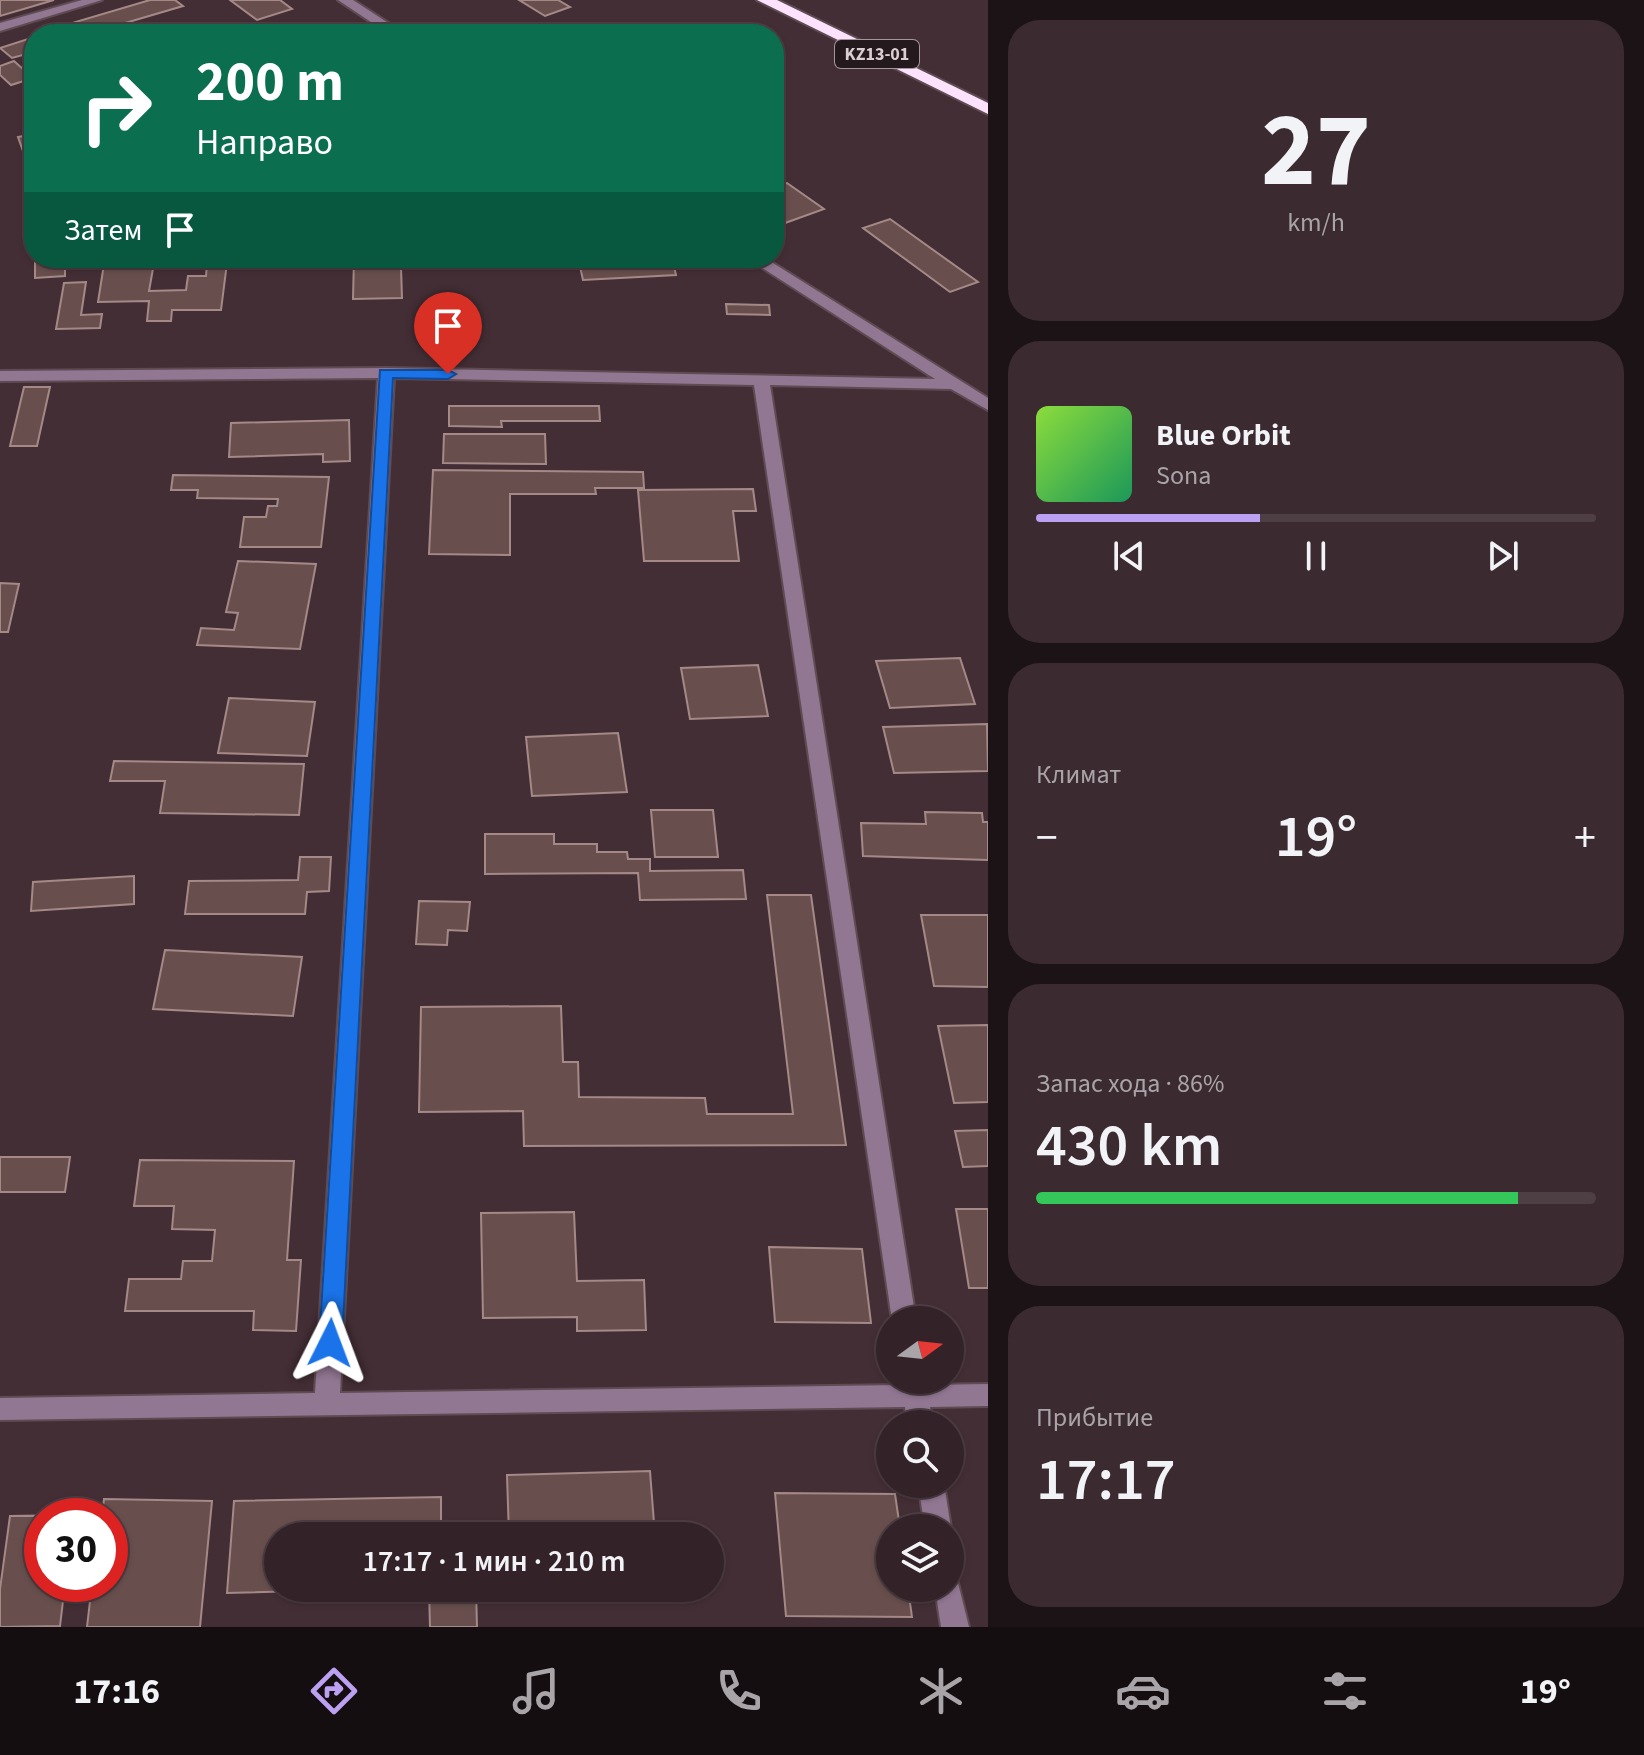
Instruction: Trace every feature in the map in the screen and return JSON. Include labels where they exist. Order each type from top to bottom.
[{"type":"highway","name":"KZ13-01","points":[[765,0],[988,109]]},
{"type":"street","points":[[0,27],[96,0]]},
{"type":"street","points":[[344,0],[382,24]]},
{"type":"street","points":[[771,268],[988,405]]},
{"type":"street","points":[[0,376],[386,373],[955,384]]},
{"type":"street","points":[[327,1405],[386,373]]},
{"type":"street","points":[[761,380],[902,1306]]},
{"type":"street","points":[[0,1409],[327,1405],[876,1389]]},
{"type":"street","points":[[964,1393],[988,1395]]},
{"type":"street","points":[[951,1602],[955,1627]]},
{"type":"building","points":[[0,0],[54,0],[0,16]]},
{"type":"building","points":[[150,0],[175,0],[183,6],[122,24],[72,23]]},
{"type":"building","points":[[230,0],[280,0],[292,9],[257,20]]},
{"type":"building","points":[[519,0],[558,0],[570,7],[545,16]]},
{"type":"building","points":[[24,40],[24,55],[12,58],[0,48]]},
{"type":"building","points":[[14,61],[24,70],[24,81],[11,85],[0,75],[0,66]]},
{"type":"building","points":[[24,136],[24,154],[18,137]]},
{"type":"building","points":[[787,183],[824,209],[784,223],[784,184]]},
{"type":"building","points":[[890,219],[978,282],[950,292],[863,228]]},
{"type":"building","points":[[35,268],[65,268],[65,276],[35,278]]},
{"type":"building","points":[[103,268],[153,268],[149,291],[186,290],[188,276],[206,276],[207,268],[226,268],[221,310],[172,310],[171,321],[147,321],[149,301],[98,302]]},
{"type":"building","points":[[354,268],[401,268],[402,298],[353,299]]},
{"type":"building","points":[[580,268],[674,268],[676,275],[583,280]]},
{"type":"building","points":[[86,282],[81,315],[102,314],[100,328],[56,329],[64,283]]},
{"type":"building","points":[[726,304],[769,305],[770,315],[727,314]]},
{"type":"building","points":[[24,387],[50,387],[37,446],[10,446]]},
{"type":"building","points":[[449,406],[599,406],[600,421],[501,421],[502,427],[449,426]]},
{"type":"building","points":[[349,420],[350,461],[323,462],[323,454],[229,457],[231,423]]},
{"type":"building","points":[[444,434],[545,434],[546,464],[443,463]]},
{"type":"building","points":[[433,470],[643,472],[644,488],[595,488],[596,494],[510,494],[510,555],[429,554]]},
{"type":"building","points":[[173,475],[329,477],[321,547],[240,547],[244,517],[266,517],[268,506],[277,506],[278,499],[197,498],[198,490],[171,490]]},
{"type":"building","points":[[753,489],[756,511],[733,511],[739,561],[644,561],[638,490]]},
{"type":"building","points":[[238,561],[316,564],[300,649],[197,645],[201,628],[234,630],[238,613],[226,612]]},
{"type":"building","points":[[0,583],[19,584],[8,632],[0,632]]},
{"type":"building","points":[[960,658],[975,704],[890,708],[876,661]]},
{"type":"building","points":[[758,665],[768,716],[690,719],[681,668]]},
{"type":"building","points":[[229,698],[315,702],[307,756],[218,753]]},
{"type":"building","points":[[987,724],[988,771],[894,773],[883,727]]},
{"type":"building","points":[[618,733],[627,792],[532,796],[526,737]]},
{"type":"building","points":[[114,761],[304,764],[299,815],[160,813],[165,781],[110,781]]},
{"type":"building","points":[[651,810],[713,810],[718,857],[655,857]]},
{"type":"building","points":[[925,812],[982,813],[983,822],[988,822],[988,860],[863,856],[861,823],[926,824]]},
{"type":"building","points":[[485,834],[554,834],[554,844],[597,844],[597,852],[627,852],[628,859],[650,859],[650,871],[743,870],[746,899],[640,900],[638,873],[485,874]]},
{"type":"building","points":[[300,857],[331,857],[329,891],[307,892],[305,914],[185,914],[189,881],[298,880]]},
{"type":"building","points":[[134,876],[134,904],[31,911],[33,882]]},
{"type":"building","points":[[767,895],[811,895],[846,1145],[524,1146],[523,1111],[419,1112],[421,1007],[561,1006],[563,1062],[578,1062],[579,1097],[705,1098],[707,1114],[793,1114]]},
{"type":"building","points":[[419,901],[470,902],[467,931],[448,930],[447,945],[416,944]]},
{"type":"building","points":[[921,915],[988,915],[988,987],[934,986]]},
{"type":"building","points":[[165,950],[302,957],[293,1016],[153,1009]]},
{"type":"building","points":[[988,1025],[988,1102],[954,1103],[938,1026]]},
{"type":"building","points":[[988,1130],[988,1166],[963,1167],[955,1131]]},
{"type":"building","points":[[0,1157],[70,1157],[65,1192],[0,1192]]},
{"type":"building","points":[[140,1160],[294,1161],[287,1260],[301,1260],[296,1331],[253,1330],[254,1311],[125,1311],[129,1279],[181,1279],[183,1261],[212,1261],[215,1230],[172,1229],[174,1206],[134,1206]]},
{"type":"building","points":[[956,1209],[988,1209],[988,1288],[969,1288]]},
{"type":"building","points":[[574,1212],[577,1281],[644,1280],[646,1330],[577,1331],[577,1317],[483,1318],[481,1213]]},
{"type":"building","points":[[769,1247],[862,1249],[871,1323],[775,1322]]},
{"type":"building","points":[[650,1471],[654,1522],[509,1522],[507,1475]]},
{"type":"building","points":[[775,1493],[876,1494],[876,1498],[896,1498],[898,1514],[876,1514],[876,1602],[910,1602],[912,1617],[786,1616]]},
{"type":"building","points":[[441,1497],[441,1522],[264,1522],[264,1592],[227,1593],[234,1501]]},
{"type":"building","points":[[128,1499],[212,1501],[200,1627],[87,1627],[90,1602],[128,1602]]},
{"type":"building","points":[[10,1516],[24,1516],[24,1602],[63,1602],[60,1626],[0,1627],[0,1589]]},
{"type":"building","points":[[429,1602],[476,1602],[477,1627],[430,1627]]},
{"type":"route","points":[[330,1343],[386,373],[448,374]]}]
